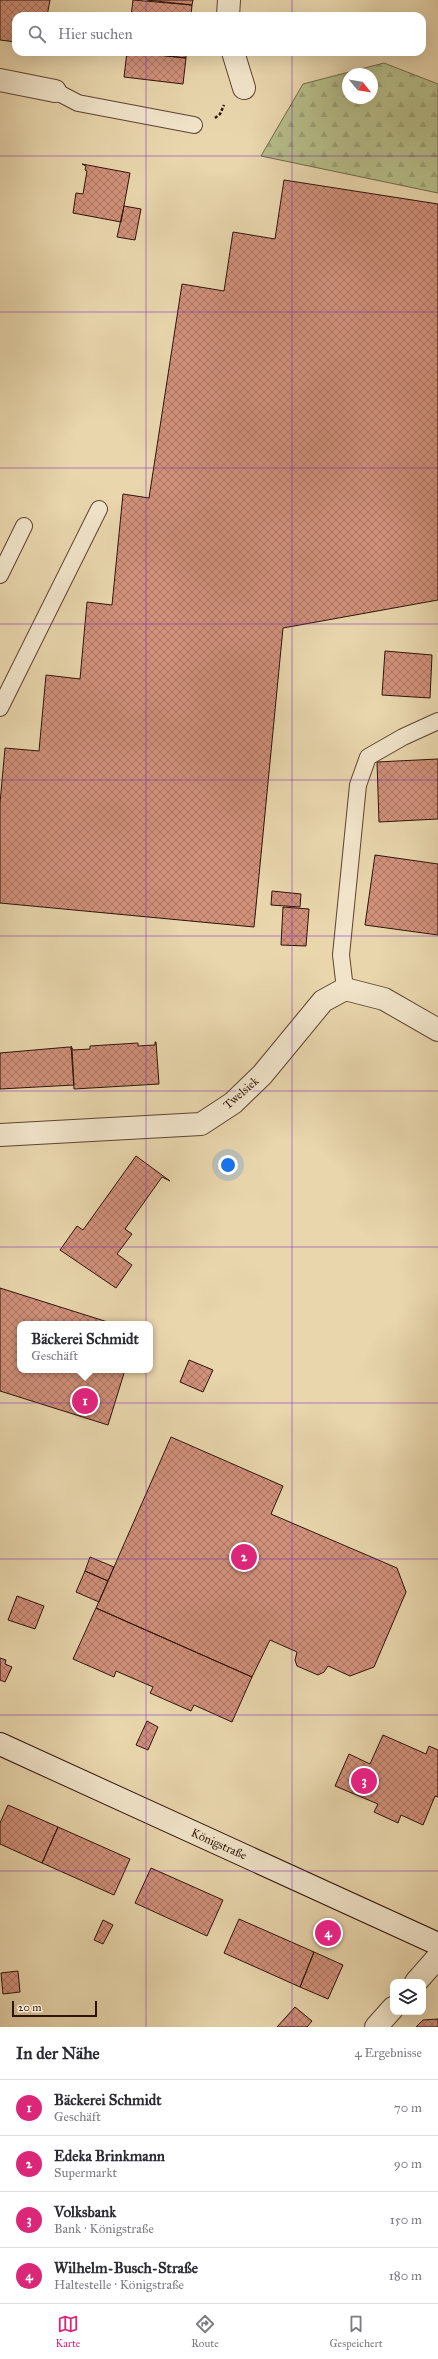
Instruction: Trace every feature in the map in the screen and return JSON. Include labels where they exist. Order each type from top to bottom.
[{"type":"street","points":[[228,12],[230,0]]},
{"type":"street","points":[[234,56],[242,80]]},
{"type":"street","points":[[0,80],[55,91]]},
{"type":"street","points":[[345,989],[384,999],[438,1030]]},
{"type":"street","name":"Twelsiek","points":[[0,1135],[201,1124],[233,1103],[262,1075],[323,1001],[345,989]]},
{"type":"street","name":"Königstraße","points":[[0,1744],[438,1944]]},
{"type":"street","points":[[419,1979],[438,1957]]},
{"type":"street","points":[[376,2027],[390,2011]]},
{"type":"lane","points":[[55,91],[78,103],[194,125]]},
{"type":"lane","points":[[0,708],[99,509]]},
{"type":"lane","points":[[0,575],[24,526]]},
{"type":"lane","points":[[345,989],[340,955],[358,786],[368,757],[403,737],[438,721]]},
{"type":"path","points":[[194,125],[211,121],[220,114],[242,80]]},
{"type":"green space","points":[[384,63],[438,84],[438,193],[261,156],[303,84],[342,74],[342,104],[378,104],[378,68],[365,68]]},
{"type":"building","points":[[0,0],[50,0],[48,12],[12,12],[12,42],[0,40]]},
{"type":"building","points":[[133,0],[192,5],[191,12],[132,12]]},
{"type":"building","points":[[147,0],[193,0],[192,5]]},
{"type":"building","points":[[127,56],[166,56],[186,58],[183,84],[124,77]]},
{"type":"building","points":[[168,56],[186,56],[186,58]]},
{"type":"building","points":[[82,164],[130,173],[121,222],[73,213],[76,193],[83,194],[87,171],[85,170],[86,166]]},
{"type":"building","points":[[284,180],[438,204],[438,600],[283,628],[254,927],[0,903],[0,803],[5,748],[39,751],[46,675],[80,679],[87,602],[112,605],[123,494],[149,498],[182,284],[224,291],[233,232],[275,239]]},
{"type":"building","points":[[124,206],[141,209],[135,240],[117,237]]},
{"type":"building","points":[[385,651],[432,655],[430,698],[382,695]]},
{"type":"building","points":[[438,759],[438,819],[379,822],[377,762]]},
{"type":"building","points":[[375,855],[438,864],[438,935],[365,925]]},
{"type":"building","points":[[272,891],[301,894],[300,907],[271,905]]},
{"type":"building","points":[[283,907],[309,909],[306,946],[281,945]]},
{"type":"building","points":[[155,1042],[159,1084],[74,1089],[71,1046],[73,1050],[90,1049],[90,1046],[138,1043],[138,1046],[155,1045]]},
{"type":"building","points":[[69,1047],[72,1049],[74,1085],[0,1089],[0,1053]]},
{"type":"building","points":[[136,1156],[170,1181],[162,1177],[125,1229],[132,1234],[117,1254],[132,1265],[116,1288],[60,1250],[77,1226],[83,1230]]},
{"type":"building","points":[[0,1288],[104,1321],[17,1321],[17,1373],[124,1373],[108,1425],[0,1391]]},
{"type":"building","points":[[189,1360],[213,1370],[203,1392],[180,1382]]},
{"type":"building","points":[[171,1437],[283,1486],[271,1514],[397,1568],[406,1592],[374,1667],[350,1676],[328,1666],[324,1672],[318,1675],[297,1666],[295,1660],[297,1652],[270,1640],[252,1677],[96,1608]]},
{"type":"building","points":[[90,1557],[114,1567],[108,1581],[85,1571]]},
{"type":"building","points":[[85,1571],[108,1581],[99,1602],[76,1592]]},
{"type":"building","points":[[17,1596],[44,1606],[35,1629],[8,1620]]},
{"type":"building","points":[[96,1608],[252,1677],[232,1722],[194,1705],[191,1711],[150,1693],[153,1687],[116,1671],[114,1677],[73,1659]]},
{"type":"building","points":[[0,1658],[6,1660],[5,1664],[12,1667],[5,1682],[0,1680]]},
{"type":"building","points":[[147,1721],[158,1727],[148,1750],[136,1745]]},
{"type":"building","points":[[383,1735],[426,1754],[429,1746],[438,1750],[438,1797],[435,1796],[423,1825],[401,1815],[398,1823],[374,1812],[378,1804],[335,1786],[349,1754],[370,1764]]},
{"type":"building","points":[[8,1805],[58,1827],[42,1863],[0,1844],[0,1823]]},
{"type":"building","points":[[58,1827],[130,1859],[114,1895],[42,1863]]},
{"type":"building","points":[[151,1868],[223,1900],[207,1936],[135,1903]]},
{"type":"building","points":[[239,1919],[314,1952],[300,1987],[224,1953]]},
{"type":"building","points":[[103,1920],[113,1925],[103,1944],[94,1940]]},
{"type":"building","points":[[314,1952],[343,1965],[328,1999],[300,1987]]},
{"type":"building","points":[[18,1971],[20,1992],[3,1994],[1,1973]]},
{"type":"building","points":[[295,2007],[312,2021],[307,2027],[277,2027]]},
{"type":"building","points":[[438,2019],[438,2027],[416,2027],[423,2020]]},
{"type":"place","name":"Bäckerei Schmidt","points":[[85,1401]]},
{"type":"place","name":"Edeka Brinkmann","points":[[244,1557]]},
{"type":"place","name":"Volksbank","points":[[364,1781]]},
{"type":"place","name":"Wilhelm-Busch-Straße","points":[[328,1933]]}]
